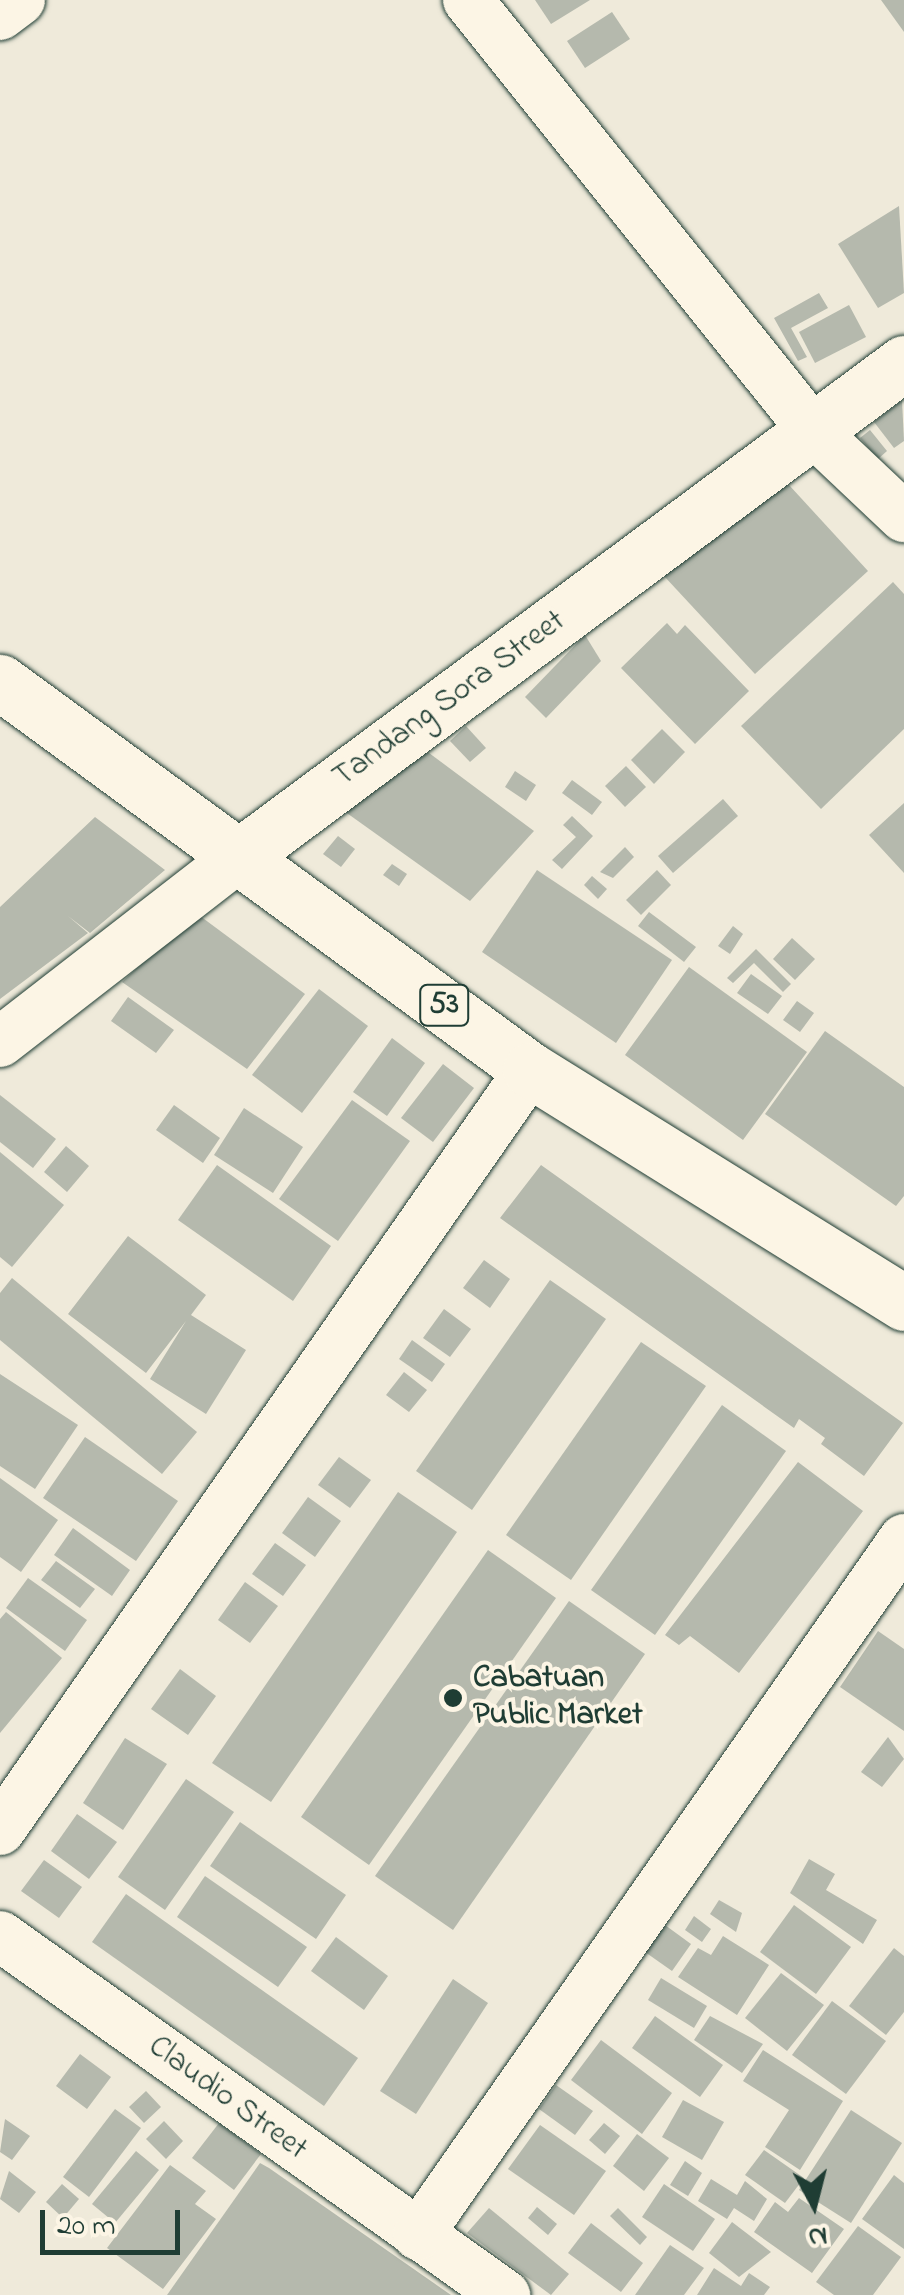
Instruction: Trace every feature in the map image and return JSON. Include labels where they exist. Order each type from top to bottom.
[{"type":"main road","name":"Tandang Sora Street","points":[[244,854],[904,363]]},
{"type":"main road","name":"53","points":[[0,682],[244,854],[530,1070],[904,1303]]},
{"type":"street","points":[[0,16],[20,0]]},
{"type":"street","points":[[468,0],[814,432],[904,517]]},
{"type":"street","name":"Tandang Sora Street","points":[[0,1042],[244,854]]},
{"type":"street","points":[[0,1830],[530,1070]]},
{"type":"street","points":[[418,2235],[904,1539]]},
{"type":"street","name":"Claudio Street","points":[[0,1936],[504,2295]]},
{"type":"building","points":[[535,0],[590,0],[551,24]]},
{"type":"building","points":[[881,0],[904,0],[904,32]]},
{"type":"building","points":[[612,12],[630,39],[585,68],[567,41]]},
{"type":"building","points":[[899,206],[904,293],[878,308],[838,244]]},
{"type":"building","points":[[819,293],[828,308],[791,328],[807,357],[798,361],[774,318]]},
{"type":"building","points":[[849,305],[866,337],[815,363],[799,332]]},
{"type":"building","points":[[902,400],[904,441],[894,448],[874,422]]},
{"type":"building","points":[[870,430],[887,451],[878,459],[860,438]]},
{"type":"building","points":[[778,473],[868,571],[755,674],[664,576]]},
{"type":"building","points":[[893,582],[904,594],[904,729],[821,809],[741,726]]},
{"type":"building","points":[[667,623],[677,634],[685,625],[749,691],[695,744],[621,668]]},
{"type":"building","points":[[585,635],[601,661],[546,718],[525,697]]},
{"type":"building","points":[[466,726],[486,748],[470,762],[450,741]]},
{"type":"building","points":[[662,729],[685,752],[654,784],[631,760]]},
{"type":"building","points":[[421,747],[534,831],[470,901],[337,806]]},
{"type":"building","points":[[626,766],[646,787],[625,807],[605,786]]},
{"type":"building","points":[[515,771],[536,785],[526,801],[505,787]]},
{"type":"building","points":[[572,780],[602,802],[592,815],[562,793]]},
{"type":"building","points":[[723,799],[738,816],[673,873],[658,856]]},
{"type":"building","points":[[904,803],[904,873],[869,835]]},
{"type":"building","points":[[572,816],[593,836],[562,869],[552,860],[576,837],[563,825]]},
{"type":"building","points":[[95,817],[165,870],[90,933],[68,916],[88,933],[0,999],[0,907]]},
{"type":"building","points":[[338,836],[355,849],[341,867],[323,854]]},
{"type":"building","points":[[625,847],[634,857],[613,878],[600,872]]},
{"type":"building","points":[[392,864],[407,874],[399,886],[383,875]]},
{"type":"building","points":[[537,870],[672,960],[616,1043],[482,952]]},
{"type":"building","points":[[657,870],[671,885],[641,915],[626,900]]},
{"type":"building","points":[[592,876],[607,889],[598,899],[584,885]]},
{"type":"building","points":[[649,912],[696,947],[684,962],[638,926]]},
{"type":"building","points":[[196,913],[305,994],[247,1069],[122,982]]},
{"type":"building","points":[[733,926],[743,934],[730,954],[718,946]]},
{"type":"building","points":[[792,938],[815,959],[795,980],[773,959]]},
{"type":"building","points":[[756,949],[791,984],[783,992],[754,963],[733,983],[727,978]]},
{"type":"building","points":[[689,967],[807,1052],[743,1140],[625,1055]]},
{"type":"building","points":[[751,974],[782,996],[768,1014],[737,993]]},
{"type":"building","points":[[319,989],[368,1026],[302,1113],[252,1075]]},
{"type":"building","points":[[128,997],[174,1030],[156,1053],[111,1021]]},
{"type":"building","points":[[797,1001],[814,1013],[800,1032],[783,1020]]},
{"type":"building","points":[[825,1031],[904,1087],[904,1196],[896,1206],[765,1114]]},
{"type":"building","points":[[392,1038],[425,1063],[387,1116],[353,1092]]},
{"type":"building","points":[[443,1064],[474,1088],[433,1142],[401,1118]]},
{"type":"building","points":[[0,1095],[56,1139],[33,1168],[0,1142]]},
{"type":"building","points":[[352,1100],[410,1141],[338,1241],[279,1199]]},
{"type":"building","points":[[174,1105],[220,1138],[203,1163],[156,1130]]},
{"type":"building","points":[[244,1108],[303,1147],[273,1193],[214,1155]]},
{"type":"building","points":[[66,1146],[89,1166],[67,1192],[44,1172]]},
{"type":"building","points":[[0,1152],[64,1205],[12,1267],[0,1257]]},
{"type":"building","points":[[217,1165],[331,1246],[293,1301],[178,1220]]},
{"type":"building","points":[[541,1165],[903,1423],[864,1476],[821,1444],[825,1438],[799,1419],[794,1428],[500,1218]]},
{"type":"building","points":[[128,1236],[206,1295],[191,1315],[246,1350],[206,1414],[150,1379],[186,1321],[146,1373],[68,1314]]},
{"type":"building","points":[[484,1260],[510,1279],[490,1308],[463,1288]]},
{"type":"building","points":[[12,1278],[197,1432],[162,1474],[0,1340],[0,1293]]},
{"type":"building","points":[[550,1280],[606,1319],[472,1510],[416,1471]]},
{"type":"building","points":[[444,1309],[471,1329],[450,1357],[423,1338]]},
{"type":"building","points":[[412,1340],[445,1364],[432,1382],[399,1359]]},
{"type":"building","points":[[641,1342],[706,1386],[571,1580],[506,1535]]},
{"type":"building","points":[[404,1372],[427,1390],[409,1412],[386,1395]]},
{"type":"building","points":[[0,1374],[78,1425],[35,1489],[0,1466]]},
{"type":"building","points":[[722,1405],[786,1451],[655,1635],[591,1590]]},
{"type":"building","points":[[85,1437],[178,1501],[136,1561],[43,1498]]},
{"type":"building","points":[[339,1457],[371,1480],[350,1508],[318,1485]]},
{"type":"building","points":[[798,1462],[863,1511],[739,1673],[690,1636],[679,1645],[665,1635]]},
{"type":"building","points":[[0,1478],[58,1520],[21,1572],[0,1557]]},
{"type":"building","points":[[398,1492],[457,1532],[271,1802],[212,1763]]},
{"type":"building","points":[[308,1497],[341,1521],[315,1557],[282,1533]]},
{"type":"building","points":[[73,1528],[130,1570],[112,1596],[54,1555]]},
{"type":"building","points":[[275,1543],[306,1565],[283,1596],[252,1574]]},
{"type":"building","points":[[488,1550],[556,1598],[369,1865],[301,1817]]},
{"type":"building","points":[[56,1561],[95,1589],[80,1608],[41,1580]]},
{"type":"building","points":[[28,1578],[87,1620],[65,1651],[6,1608]]},
{"type":"building","points":[[245,1582],[278,1606],[250,1643],[218,1620]]},
{"type":"building","points":[[569,1601],[645,1654],[453,1930],[375,1876]]},
{"type":"building","points":[[6,1612],[62,1658],[0,1733],[0,1619]]},
{"type":"building","points":[[878,1631],[904,1649],[904,1731],[840,1687]]},
{"type":"building","points":[[180,1669],[216,1696],[188,1735],[151,1709]]},
{"type":"building","points":[[888,1737],[904,1759],[882,1787],[861,1772]]},
{"type":"building","points":[[125,1738],[167,1764],[123,1830],[83,1803]]},
{"type":"building","points":[[186,1779],[234,1812],[165,1910],[118,1877]]},
{"type":"building","points":[[77,1814],[117,1842],[89,1879],[51,1851]]},
{"type":"building","points":[[240,1822],[346,1895],[316,1939],[210,1866]]},
{"type":"building","points":[[809,1859],[835,1874],[826,1890],[877,1920],[863,1944],[790,1893]]},
{"type":"building","points":[[44,1860],[82,1887],[59,1918],[21,1891]]},
{"type":"building","points":[[205,1876],[307,1947],[278,1987],[177,1917]]},
{"type":"building","points":[[126,1894],[358,2058],[324,2106],[92,1942]]},
{"type":"building","points":[[719,1900],[742,1913],[736,1932],[710,1914]]},
{"type":"building","points":[[794,1905],[851,1947],[816,1994],[760,1952]]},
{"type":"building","points":[[694,1916],[711,1929],[702,1942],[685,1930]]},
{"type":"building","points":[[665,1925],[691,1944],[672,1971],[645,1952]]},
{"type":"building","points":[[723,1936],[769,1965],[737,2015],[678,1977],[698,1948],[711,1955]]},
{"type":"building","points":[[336,1937],[388,1976],[364,2010],[311,1971]]},
{"type":"building","points":[[894,1948],[904,1956],[904,2012],[886,2035],[849,2006]]},
{"type":"building","points":[[781,1973],[824,2005],[787,2051],[745,2018]]},
{"type":"building","points":[[661,1978],[707,2006],[694,2028],[648,2000]]},
{"type":"building","points":[[453,1979],[488,2003],[416,2114],[380,2091]]},
{"type":"building","points":[[832,2001],[886,2041],[846,2094],[792,2055]]},
{"type":"building","points":[[655,2016],[723,2065],[700,2097],[632,2048]]},
{"type":"building","points":[[710,2016],[763,2044],[742,2073],[694,2040]]},
{"type":"building","points":[[601,2040],[672,2093],[642,2134],[571,2080]]},
{"type":"building","points":[[763,2050],[843,2101],[800,2170],[765,2147],[789,2110],[743,2081]]},
{"type":"building","points":[[80,2054],[111,2077],[87,2109],[56,2086]]},
{"type":"building","points":[[556,2085],[593,2111],[575,2135],[539,2109]]},
{"type":"building","points":[[146,2091],[161,2107],[144,2123],[129,2107]]},
{"type":"building","points":[[683,2100],[724,2122],[702,2160],[662,2137]]},
{"type":"building","points":[[115,2109],[141,2128],[89,2197],[63,2177]]},
{"type":"building","points":[[851,2110],[902,2143],[851,2223],[799,2190]]},
{"type":"building","points":[[5,2119],[30,2136],[12,2160],[0,2152]]},
{"type":"building","points":[[164,2121],[183,2141],[166,2159],[146,2139]]},
{"type":"building","points":[[219,2123],[261,2154],[234,2190],[192,2158]]},
{"type":"building","points":[[604,2123],[620,2136],[605,2154],[589,2140]]},
{"type":"building","points":[[540,2125],[606,2171],[574,2215],[508,2169]]},
{"type":"building","points":[[637,2134],[669,2158],[644,2191],[613,2166]]},
{"type":"building","points":[[764,2150],[804,2178],[785,2203],[745,2175]]},
{"type":"building","points":[[136,2151],[159,2170],[115,2223],[92,2204]]},
{"type":"building","points":[[685,2161],[702,2173],[688,2196],[670,2185]]},
{"type":"building","points":[[260,2163],[269,2168],[451,2295],[167,2295]]},
{"type":"building","points":[[170,2165],[206,2191],[195,2204],[216,2219],[163,2289],[107,2248]]},
{"type":"building","points":[[9,2171],[36,2192],[19,2213],[0,2199]]},
{"type":"building","points":[[894,2175],[904,2183],[904,2249],[862,2219]]},
{"type":"building","points":[[711,2179],[737,2195],[745,2181],[767,2199],[754,2221],[734,2208],[727,2219],[698,2201]]},
{"type":"building","points":[[62,2184],[79,2199],[63,2218],[46,2202]]},
{"type":"building","points":[[664,2184],[715,2219],[693,2251],[642,2217]]},
{"type":"building","points":[[799,2198],[844,2229],[812,2273],[754,2232],[775,2202],[788,2212]]},
{"type":"building","points":[[537,2207],[557,2224],[548,2235],[528,2218]]},
{"type":"building","points":[[489,2208],[569,2274],[551,2295],[467,2233]]},
{"type":"building","points":[[618,2208],[647,2237],[640,2245],[610,2216]]},
{"type":"building","points":[[732,2222],[771,2252],[739,2277],[709,2253]]},
{"type":"building","points":[[591,2223],[643,2263],[621,2292],[568,2253]]},
{"type":"building","points":[[858,2226],[901,2257],[873,2295],[834,2295],[816,2282]]},
{"type":"building","points":[[670,2245],[704,2268],[684,2295],[635,2295]]},
{"type":"building","points":[[714,2268],[741,2286],[749,2273],[770,2287],[764,2295],[697,2295]]},
{"type":"place","name":"Cabatuan Public Market","points":[[453,1698]]}]
